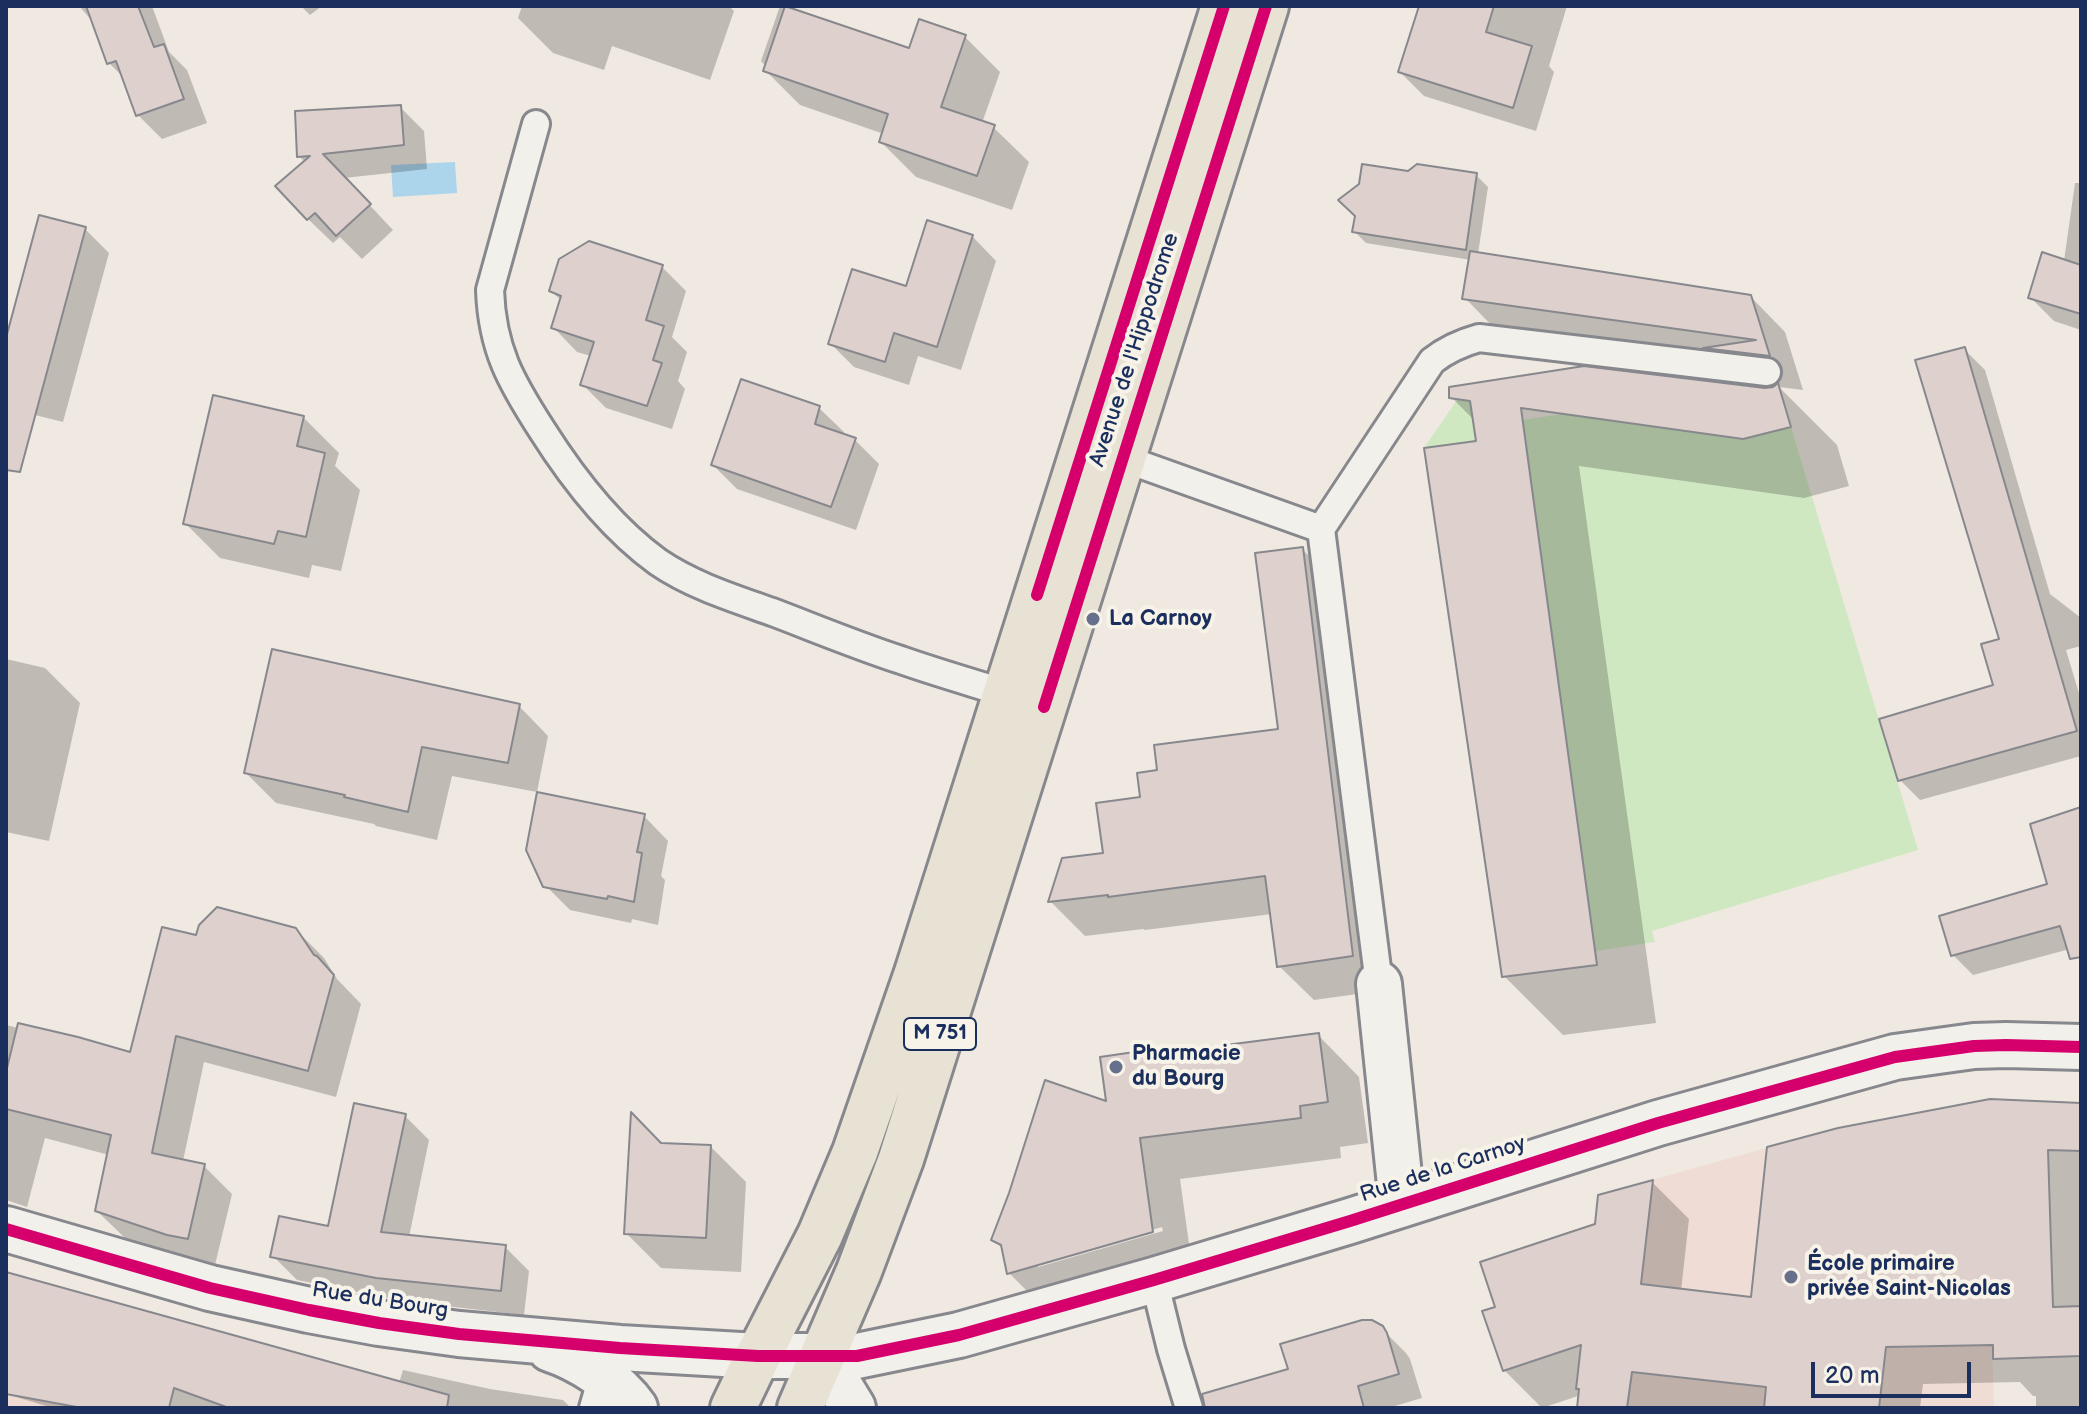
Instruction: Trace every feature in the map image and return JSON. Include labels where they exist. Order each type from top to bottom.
[{"type":"main road","name":"Avenue de l'Hippodrome","points":[[800,1408],[889,1195],[1103,451],[1224,6]]},
{"type":"main road","name":"Avenue de l'Hippodrome","points":[[733,1408],[820,1235],[855,1152],[917,973],[1005,693],[1103,451],[1266,6]]},
{"type":"street","points":[[1379,984],[1402,1204]]},
{"type":"street","name":"Rue de la Carnoy","points":[[758,1356],[857,1356],[947,1338],[1154,1280],[1658,1123],[1895,1057],[1974,1046],[2081,1047]]},
{"type":"street","name":"Rue du Bourg","points":[[6,1229],[168,1277],[309,1310],[419,1329],[525,1341],[758,1356]]},
{"type":"street","name":"Rue du Bourg","points":[[525,1341],[557,1351],[582,1364],[611,1399]]},
{"type":"street","points":[[822,1357],[853,1408]]},
{"type":"lane","points":[[536,124],[490,290],[491,318],[497,347],[508,375],[552,447],[583,488],[645,553],[697,583],[901,660],[1005,693]]},
{"type":"lane","points":[[1379,984],[1321,529],[1432,361],[1466,342],[1479,338],[1767,372]]},
{"type":"lane","points":[[1103,451],[1321,529]]},
{"type":"lane","points":[[1154,1280],[1189,1408]]},
{"type":"shaded area","name":"École primaire privée Saint-Nicolas","points":[[1986,1100],[1994,1408],[1577,1408],[1598,1195],[1838,1128]]},
{"type":"shaded area","points":[[6,1393],[84,1408],[6,1408]]},
{"type":"green space","points":[[1468,384],[1475,427],[1562,414],[1743,439],[1791,427],[1918,850],[1652,931],[1655,942],[1596,951],[1525,436],[1424,448]]},
{"type":"water","points":[[455,162],[457,193],[393,197],[391,165]]},
{"type":"building","points":[[86,6],[138,6],[154,47],[164,44],[184,99],[136,116],[116,61],[107,64]]},
{"type":"building","points":[[785,6],[909,48],[919,19],[966,35],[941,107],[995,125],[977,176],[879,142],[888,114],[763,71]]},
{"type":"building","points":[[1419,6],[1494,6],[1486,32],[1532,46],[1513,108],[1398,72]]},
{"type":"building","points":[[401,105],[404,145],[323,154],[371,204],[336,236],[315,213],[307,220],[275,186],[310,156],[297,157],[295,111]]},
{"type":"building","points":[[1362,164],[1408,171],[1417,164],[1477,173],[1466,250],[1352,232],[1355,216],[1338,200],[1359,184]]},
{"type":"building","points":[[39,215],[86,227],[20,472],[6,470],[6,338]]},
{"type":"building","points":[[927,220],[973,235],[937,347],[894,333],[885,362],[828,344],[852,269],[906,286]]},
{"type":"building","points":[[589,241],[663,265],[646,320],[664,326],[653,360],[662,363],[647,406],[580,385],[594,342],[551,328],[561,296],[549,291],[559,259]]},
{"type":"building","points":[[1470,251],[1751,295],[1770,356],[1703,348],[1756,340],[1462,299]]},
{"type":"building","points":[[2042,252],[2081,265],[2081,314],[2028,298]]},
{"type":"building","points":[[1965,347],[2077,731],[1898,781],[1879,719],[1993,685],[1981,644],[1999,639],[1915,360]]},
{"type":"building","points":[[1584,366],[1765,388],[1778,383],[1791,427],[1743,439],[1521,408],[1597,965],[1502,977],[1424,448],[1476,441],[1470,401],[1449,398],[1449,387]]},
{"type":"building","points":[[741,379],[820,406],[815,424],[856,438],[831,507],[711,465]]},
{"type":"building","points":[[213,395],[304,416],[297,446],[325,453],[306,537],[278,531],[274,544],[183,524]]},
{"type":"building","points":[[1303,547],[1353,956],[1277,967],[1265,876],[1048,902],[1062,858],[1103,853],[1096,803],[1140,797],[1137,773],[1157,770],[1154,745],[1278,729],[1255,553]]},
{"type":"building","points":[[272,649],[520,704],[508,763],[422,747],[408,812],[244,773]]},
{"type":"building","points":[[537,792],[645,814],[637,852],[642,853],[634,902],[543,887],[526,850]]},
{"type":"building","points":[[2081,807],[2081,957],[2070,959],[2060,926],[1951,956],[1939,916],[2047,884],[2030,824]]},
{"type":"building","points":[[217,907],[296,928],[314,955],[334,975],[308,1071],[176,1036],[152,1153],[205,1164],[188,1239],[95,1211],[111,1135],[6,1109],[6,1072],[18,1023],[130,1052],[162,927],[196,935],[199,925]]},
{"type":"building","points":[[1319,1033],[1328,1102],[1300,1106],[1301,1118],[1140,1138],[1153,1232],[1007,1274],[1001,1245],[991,1240],[1045,1080],[1106,1101],[1100,1057],[1155,1049],[1156,1054]]},
{"type":"building","name":"École primaire privée Saint-Nicolas","points":[[1990,1099],[2081,1103],[2081,1151],[2048,1150],[2053,1307],[2081,1306],[2081,1356],[1993,1359],[1993,1345],[1886,1347],[1879,1408],[1764,1408],[1766,1387],[1632,1372],[1627,1408],[1577,1408],[1581,1345],[1503,1371],[1482,1311],[1495,1307],[1480,1262],[1595,1224],[1598,1195],[1653,1180],[1641,1284],[1751,1297],[1767,1147],[1838,1128]]},
{"type":"building","points":[[354,1103],[406,1114],[381,1232],[506,1245],[501,1291],[376,1278],[270,1257],[279,1216],[328,1226]]},
{"type":"building","points":[[631,1112],[661,1143],[711,1145],[706,1238],[624,1234]]},
{"type":"building","points":[[6,1272],[449,1395],[447,1408],[229,1408],[174,1388],[169,1408],[82,1408],[6,1394]]},
{"type":"building","points":[[1362,1320],[1372,1320],[1383,1326],[1399,1374],[1358,1386],[1364,1408],[1205,1408],[1202,1394],[1288,1369],[1280,1344]]},
{"type":"cycle path","points":[[1037,595],[1224,6]]},
{"type":"cycle path","points":[[1044,707],[1266,6]]},
{"type":"cycle path","points":[[6,1229],[210,1288],[379,1323],[459,1334],[620,1348],[758,1356],[857,1356],[959,1335],[1154,1280],[1658,1123],[1895,1057],[1974,1046],[2081,1047]]},
{"type":"place","name":"La Carnoy","points":[[1093,619]]},
{"type":"place","name":"Pharmacie du Bourg","points":[[1116,1067]]},
{"type":"place","name":"École primaire privée Saint-Nicolas","points":[[1791,1277]]}]
